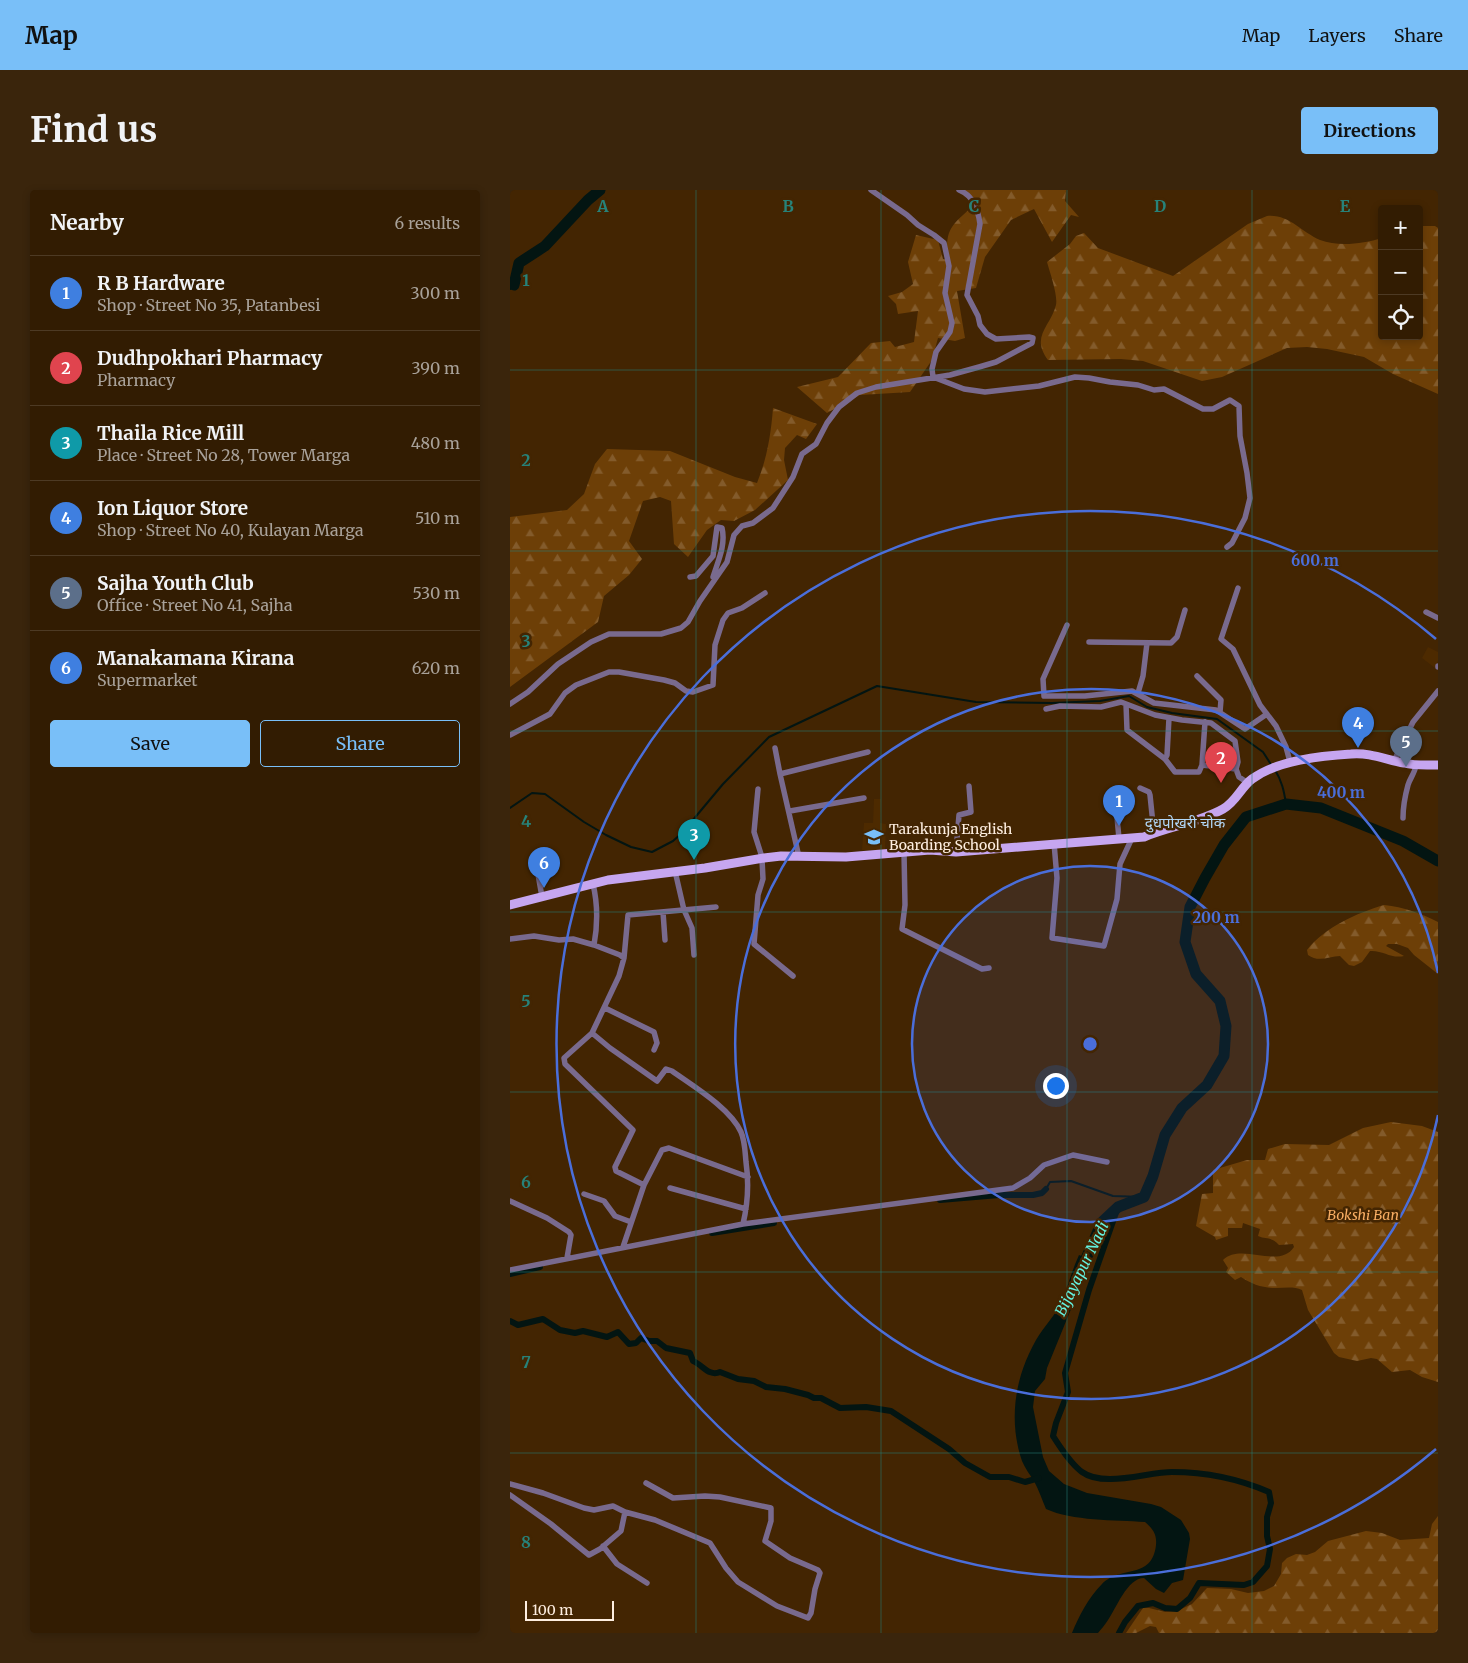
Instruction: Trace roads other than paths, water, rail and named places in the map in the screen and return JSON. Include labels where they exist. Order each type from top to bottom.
[{"type":"main road","points":[[510,905],[593,884],[781,856],[846,856],[930,850],[956,852],[1144,837],[1174,828],[1224,808],[1248,783],[1262,773],[1290,762],[1353,754],[1370,755],[1416,765],[1438,765]]},
{"type":"street","points":[[871,190],[944,243],[949,266],[944,293],[952,324],[950,332],[936,352],[932,377]]},
{"type":"street","points":[[510,704],[528,692],[558,664],[591,642],[609,634],[661,634],[681,628],[693,616],[700,601],[727,562],[734,536],[742,526],[753,523],[773,508],[793,477],[802,454],[816,444],[839,406],[857,393],[876,387],[932,377],[950,376],[996,362],[1025,348],[1033,341],[1029,337],[996,339],[986,334],[980,325],[978,316],[967,295],[980,224],[978,212],[973,201],[966,193],[959,190]]},
{"type":"street","points":[[932,377],[964,389],[985,392],[1055,384],[1075,377],[1089,378],[1138,385],[1154,390],[1164,388],[1203,409],[1213,409],[1226,400],[1232,401],[1239,406],[1240,436],[1250,496],[1245,518],[1232,543],[1227,547]]},
{"type":"street","points":[[690,577],[696,576],[713,556],[717,526],[722,528],[723,533],[722,548],[713,577],[716,578]]},
{"type":"street","points":[[1238,588],[1221,639],[1233,649],[1260,705],[1276,726],[1286,747],[1290,762]]},
{"type":"street","points":[[510,735],[550,714],[565,693],[576,685],[609,672],[664,680],[675,683],[686,691],[693,692],[713,685],[715,645],[723,620],[728,613],[742,608],[765,593]]},
{"type":"street","points":[[1089,642],[1173,642],[1177,637],[1185,610]]},
{"type":"street","points":[[1426,612],[1438,618]]},
{"type":"street","points":[[1067,625],[1043,679],[1044,696],[1085,696],[1126,690],[1138,693],[1149,702],[1220,712],[1245,729],[1267,714]]},
{"type":"street","points":[[1138,693],[1143,676],[1147,643]]},
{"type":"street","points":[[1197,676],[1221,700],[1220,712]]},
{"type":"street","points":[[1394,761],[1412,722],[1438,691]]},
{"type":"street","points":[[1046,708],[1060,706],[1101,707],[1121,702],[1155,715],[1216,725],[1232,738],[1237,750],[1238,762],[1236,769],[1239,776],[1248,783]]},
{"type":"street","points":[[1126,704],[1127,730],[1165,759],[1175,772],[1199,772],[1202,765],[1205,722]]},
{"type":"street","points":[[1165,759],[1167,756],[1169,718]]},
{"type":"street","points":[[775,748],[799,857]]},
{"type":"street","points":[[780,774],[868,752]]},
{"type":"street","points":[[1202,765],[1236,769]]},
{"type":"street","points":[[1403,818],[1404,802],[1416,765]]},
{"type":"street","points":[[956,852],[959,815],[971,812],[969,786]]},
{"type":"street","points":[[1140,788],[1150,794],[1153,824],[1159,831]]},
{"type":"street","points":[[758,789],[754,832],[762,854],[763,879],[758,894],[754,944],[793,976]]},
{"type":"street","points":[[1117,793],[1115,804],[1118,813],[1119,839]]},
{"type":"street","points":[[790,812],[864,798]]},
{"type":"street","points":[[1054,843],[1057,878],[1052,938],[1104,946],[1117,899],[1120,864],[1132,838]]},
{"type":"street","points":[[904,852],[905,905],[902,929],[982,969],[989,968]]},
{"type":"street","points":[[536,857],[542,896]]},
{"type":"street","points":[[674,871],[684,910],[692,928],[694,955]]},
{"type":"street","points":[[593,884],[597,901],[597,927],[594,944]]},
{"type":"street","points":[[644,1185],[615,1169],[633,1130],[565,1064],[564,1058],[592,1033],[605,1008],[619,976],[624,958],[628,914],[716,907]]},
{"type":"street","points":[[664,912],[665,940]]},
{"type":"street","points":[[510,939],[534,936],[559,940],[574,939],[594,944],[624,958]]},
{"type":"street","points":[[605,1008],[654,1032],[657,1043],[654,1050]]},
{"type":"street","points":[[592,1033],[657,1081],[666,1069],[672,1071],[723,1109],[732,1118],[743,1138],[748,1177],[743,1224]]},
{"type":"street","points":[[623,1247],[644,1185],[662,1150],[669,1148],[748,1177]]},
{"type":"street","points":[[510,1270],[743,1224],[1013,1188],[1030,1178],[1044,1165],[1073,1156],[1107,1162]]},
{"type":"street","points":[[670,1188],[746,1209]]},
{"type":"street","points":[[584,1194],[604,1200],[615,1216],[631,1222]]},
{"type":"street","points":[[510,1201],[547,1218],[570,1232],[567,1258]]},
{"type":"street","points":[[510,1484],[589,1509],[594,1510],[613,1506],[625,1512],[655,1520],[710,1543],[726,1568],[738,1582],[777,1606],[808,1618],[811,1614],[820,1573],[818,1570],[790,1558],[765,1540],[771,1521],[771,1508],[720,1497],[673,1498],[646,1483]]},
{"type":"street","points":[[510,1495],[551,1524],[589,1556],[621,1531],[625,1512]]},
{"type":"street","points":[[603,1546],[617,1564],[647,1583]]},
{"type":"water","points":[[1079,1255],[1091,1260],[1047,1368],[1045,1379],[1035,1391],[1033,1407],[1043,1457],[1049,1471],[1064,1484],[1087,1493],[1161,1507],[1181,1520],[1189,1533],[1190,1539],[1183,1580],[1172,1583],[1164,1593],[1156,1589],[1144,1578],[1138,1579],[1127,1588],[1107,1622],[1098,1633],[1072,1633],[1084,1607],[1102,1584],[1110,1578],[1142,1568],[1149,1563],[1156,1545],[1155,1535],[1145,1522],[1081,1518],[1046,1509],[1036,1484],[1022,1461],[1015,1430],[1016,1399],[1023,1369],[1036,1340],[1059,1306]]},
{"type":"waterway","points":[[514,285],[519,263],[545,246],[588,200],[600,190]]},
{"type":"waterway","points":[[510,289],[514,285]]},
{"type":"waterway","points":[[510,808],[532,793],[545,794],[606,835],[631,847],[652,852],[673,841],[682,833],[723,784],[769,737],[877,686],[976,702],[1052,703],[1100,701],[1129,696],[1147,707],[1172,713],[1217,719],[1263,752],[1272,766]]},
{"type":"waterway","points":[[1275,770],[1282,786],[1286,804]]},
{"type":"waterway","name":"Bijayapur Nadi","points":[[1081,1270],[1102,1222],[1118,1207],[1144,1197],[1153,1176],[1165,1135],[1182,1108],[1207,1085],[1224,1056],[1226,1026],[1220,1001],[1196,974],[1185,942],[1190,907],[1224,845],[1246,817],[1286,804],[1321,808],[1403,841],[1438,861]]},
{"type":"waterway","points":[[1046,1189],[1050,1182],[1071,1181],[1113,1196],[1144,1197]]},
{"type":"waterway","points":[[940,1200],[999,1195],[1033,1195],[1042,1193],[1046,1189]]},
{"type":"waterway","points":[[1118,1207],[1089,1290],[1065,1373],[1068,1392],[1053,1436],[1074,1464],[1091,1477],[1114,1479],[1172,1472],[1209,1475],[1246,1483],[1269,1492],[1271,1503],[1267,1517],[1267,1536],[1270,1549],[1267,1566],[1253,1582],[1244,1585],[1199,1583],[1190,1598],[1177,1609],[1165,1608],[1153,1603],[1138,1606],[1119,1633]]},
{"type":"waterway","points":[[712,1233],[774,1223]]},
{"type":"waterway","points":[[510,1274],[540,1267]]},
{"type":"waterway","points":[[510,1321],[518,1325],[543,1319],[560,1330],[575,1333],[583,1331],[607,1337],[618,1332],[629,1344],[636,1343],[641,1338],[657,1341],[666,1348],[690,1353],[693,1361],[713,1373],[720,1372],[738,1379],[754,1381],[766,1387],[785,1389],[814,1398],[821,1398],[840,1408],[866,1407],[891,1411],[949,1449],[965,1463],[990,1477],[1009,1477],[1025,1482],[1039,1478]]},
{"type":"place","name":"Ion Liquor Store","points":[[1358,748]]},
{"type":"place","name":"Sajha Youth Club","points":[[1406,767]]},
{"type":"place","name":"Dudhpokhari Pharmacy","points":[[1221,783]]},
{"type":"place","name":"R B Hardware","points":[[1119,826]]},
{"type":"place","name":"Tarakunja English Boarding School","points":[[874,837]]},
{"type":"place","name":"Thaila Rice Mill","points":[[694,860]]},
{"type":"place","name":"Manakamana Kirana","points":[[544,888]]},
{"type":"district","name":"दुधपोखरी चोक","points":[[1185,823]]},
{"type":"park label","name":"Bokshi Ban","points":[[1363,1215]]}]
